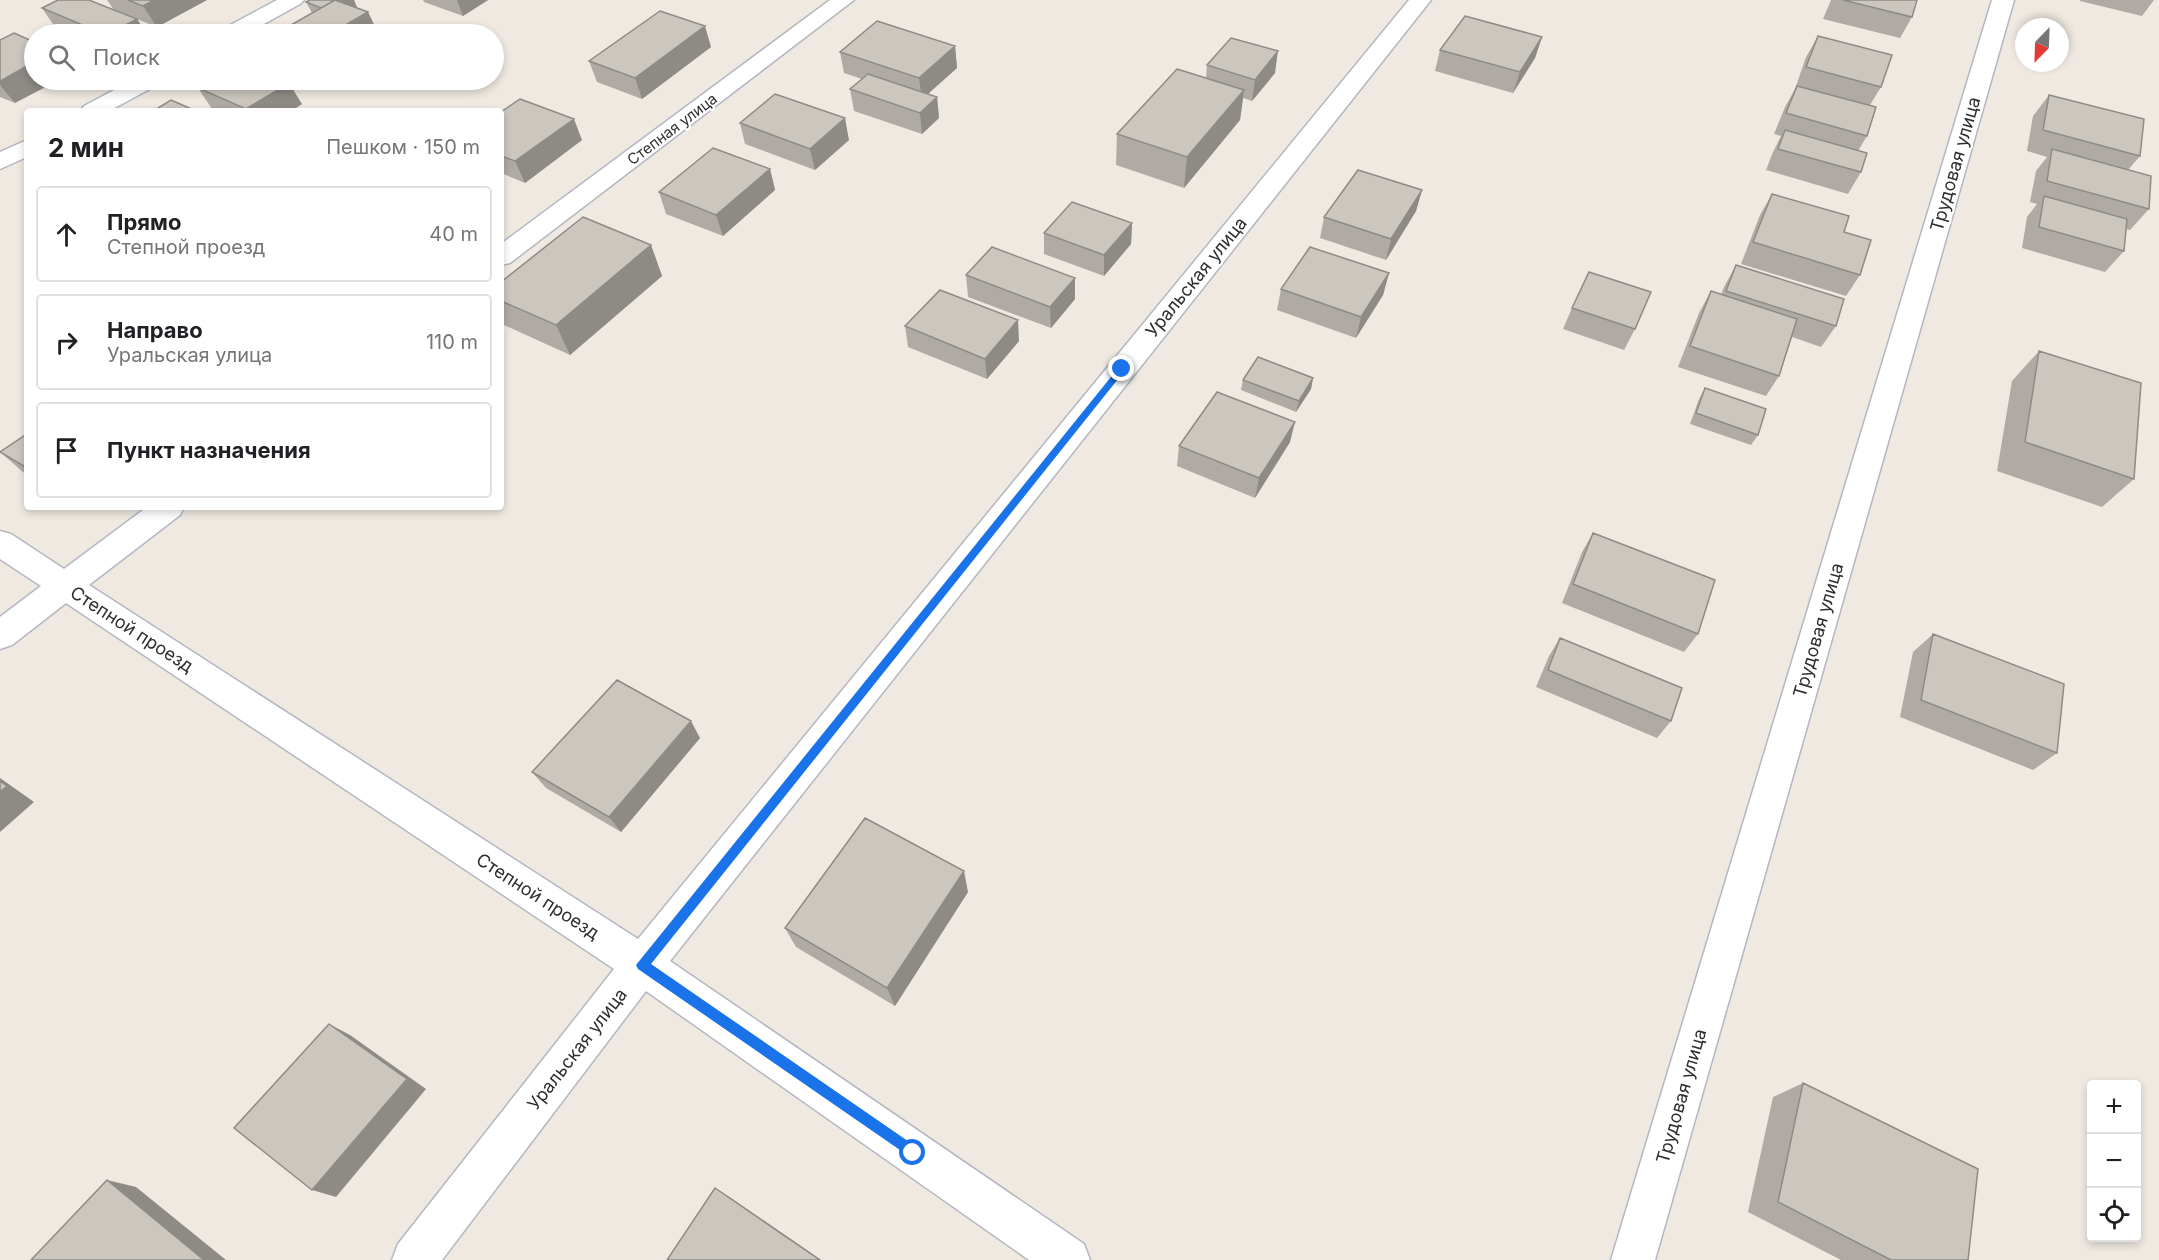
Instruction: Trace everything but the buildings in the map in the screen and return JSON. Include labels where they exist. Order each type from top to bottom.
[{"type":"street","points":[[249,24],[293,0]]},
{"type":"street","name":"Степная улица","points":[[504,255],[843,0]]},
{"type":"street","name":"Уральская улица","points":[[414,1260],[642,965],[1420,0]]},
{"type":"street","name":"Трудовая улица","points":[[1633,1260],[2003,0]]},
{"type":"street","points":[[98,108],[131,90]]},
{"type":"street","points":[[0,162],[24,149]]},
{"type":"street","points":[[0,635],[165,510]]},
{"type":"street","name":"Степной проезд","points":[[0,543],[642,965],[1068,1260]]},
{"type":"route","points":[[913,1153],[642,965],[1122,369]]}]
